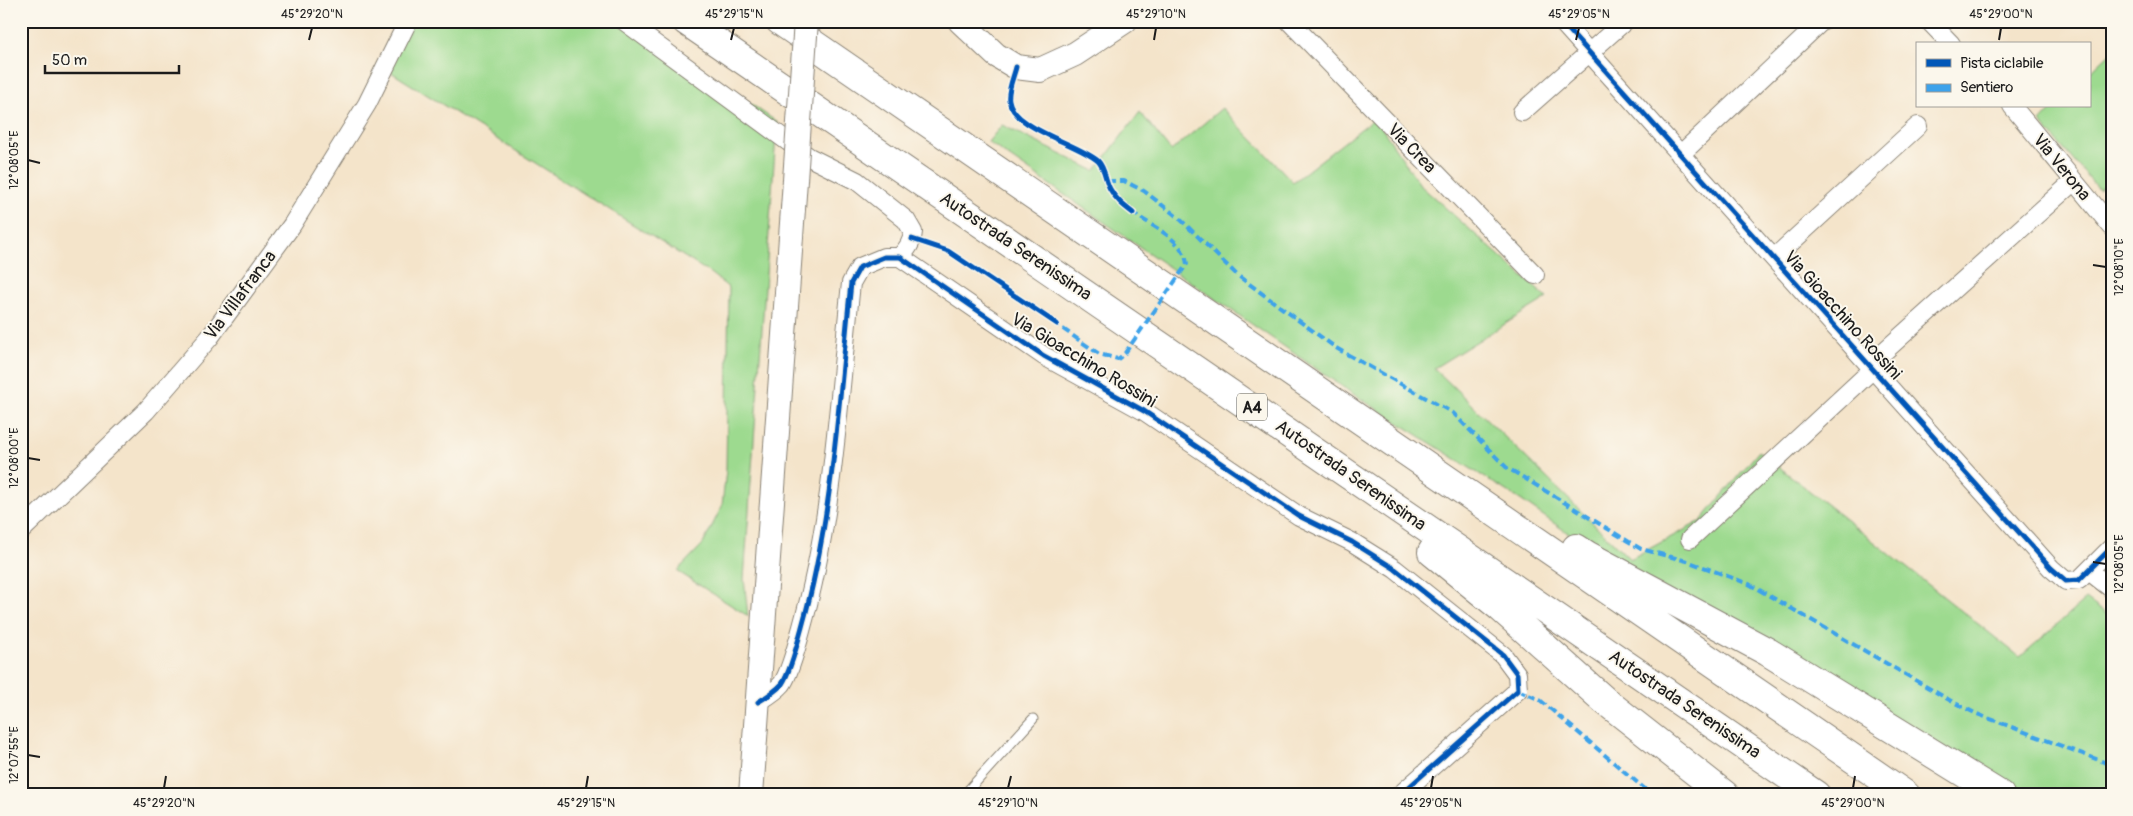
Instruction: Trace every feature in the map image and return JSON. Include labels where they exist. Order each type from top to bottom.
[{"type":"highway","name":"Autostrada Serenissima","points":[[686,21],[1816,795]]},
{"type":"highway","points":[[780,21],[1906,795]]},
{"type":"highway","points":[[722,46],[838,142],[931,207],[1082,307],[1447,563],[1604,700],[1725,795]]},
{"type":"highway","points":[[1439,474],[1544,525],[1587,555],[1768,652],[2000,795]]},
{"type":"main road","points":[[751,795],[806,21]]},
{"type":"main road","points":[[960,21],[996,55],[1016,67],[1040,70],[1075,54],[1125,21]]},
{"type":"street","name":"Via Villafranca","points":[[21,531],[146,410],[210,337],[292,225],[367,104],[408,21]]},
{"type":"street","points":[[624,21],[809,157],[857,181],[906,220],[913,232],[912,243],[900,257],[884,257],[860,266],[851,283],[826,510],[814,576],[795,650],[782,683],[758,702]]},
{"type":"street","name":"Via Crea","points":[[1289,21],[1535,275]]},
{"type":"street","name":"Via Gioacchino Rossini","points":[[1561,21],[2051,568],[2066,581],[2079,580],[2112,547]]},
{"type":"street","points":[[1522,112],[1625,21]]},
{"type":"street","points":[[1680,155],[1822,21]]},
{"type":"street","points":[[1929,21],[1949,42]]},
{"type":"street","name":"Via Verona","points":[[2014,108],[2112,227]]},
{"type":"street","name":"Via Gioacchino Rossini","points":[[1774,258],[1918,126]]},
{"type":"street","name":"Via Gioacchino Rossini","points":[[1690,539],[1871,367],[2073,182]]},
{"type":"street","name":"Via Gioacchino Rossini","points":[[900,257],[1044,356],[1144,411],[1299,516],[1352,542],[1395,569],[1503,655],[1517,674],[1518,690],[1400,795]]},
{"type":"street","points":[[2088,571],[2112,589]]},
{"type":"lane","points":[[964,795],[1033,718]]},
{"type":"green space","points":[[412,21],[629,21],[777,122],[744,579],[748,616],[677,571],[703,544],[722,506],[726,470],[729,288],[710,273],[386,69]]},
{"type":"green space","points":[[2112,51],[2112,190],[2106,184],[2098,189],[2040,122],[2053,108],[2090,108],[2090,72]]},
{"type":"green space","points":[[1222,108],[1293,182],[1375,118],[1421,186],[1547,298],[1434,368],[1630,559],[1701,521],[1759,451],[2020,657],[2086,599],[2112,618],[2112,795],[2040,795],[2001,781],[1578,540],[1522,501],[1350,392],[988,142],[1002,125],[1095,171],[1140,112],[1171,151]]},
{"type":"marked path","points":[[1107,181],[1124,181],[1144,191],[1179,218],[1237,275],[1336,348],[1453,413],[1506,467],[1641,549],[1687,561],[1749,584],[1977,714],[2112,765]]},
{"type":"marked path","points":[[1053,322],[1099,354],[1118,359],[1125,353],[1187,264],[1184,255],[1172,239],[1129,210]]},
{"type":"marked path","points":[[1518,690],[1540,700],[1652,795]]},
{"type":"cycle path","points":[[1561,21],[2051,568],[2066,581],[2079,580],[2112,547]]},
{"type":"cycle path","points":[[1016,67],[1009,96],[1013,110],[1033,127],[1088,154],[1098,161],[1112,193],[1120,203],[1133,213]]},
{"type":"cycle path","points":[[912,239],[948,251],[1057,324]]},
{"type":"cycle path","points":[[758,702],[782,684],[785,679],[796,649],[813,585],[834,456],[851,283],[860,267],[884,257],[900,257],[1044,356],[1144,411],[1299,516],[1352,542],[1395,569],[1503,655],[1517,674],[1518,690],[1400,795]]}]
